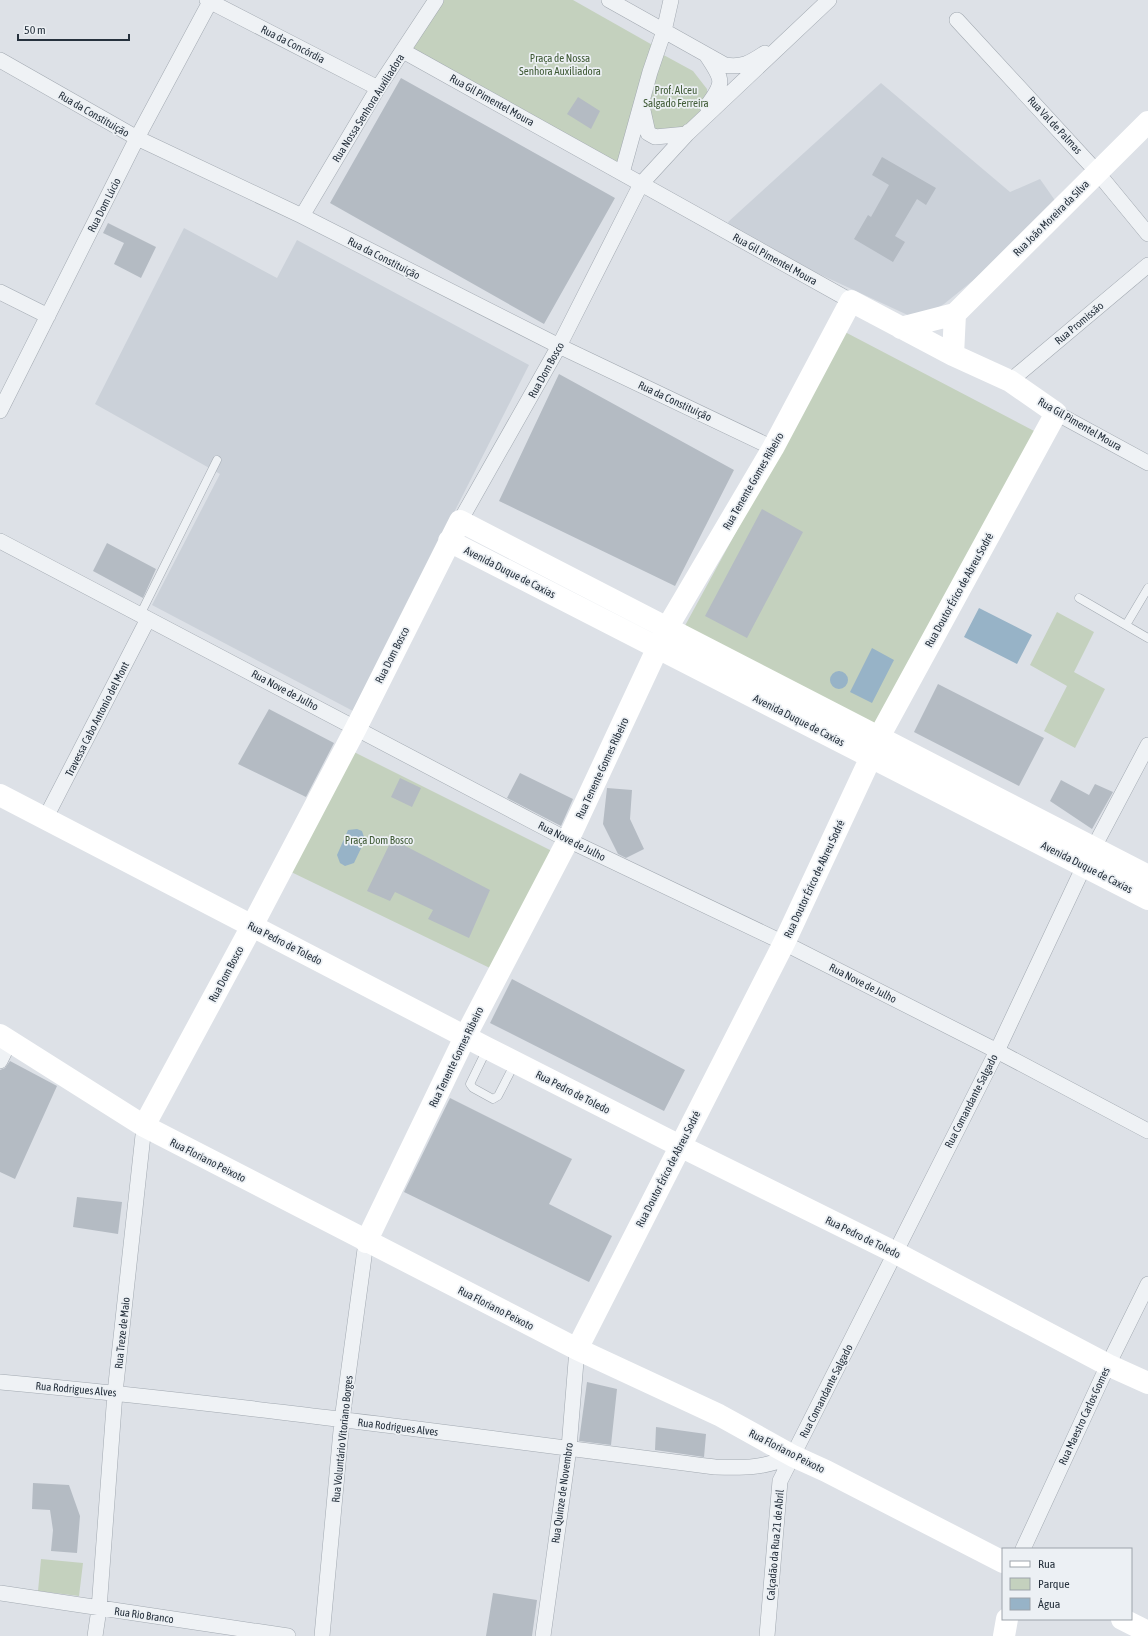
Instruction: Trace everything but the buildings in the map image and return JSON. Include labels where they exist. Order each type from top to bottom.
[{"type":"main road","name":"Rua João Moreira da Silva","points":[[955,314],[1148,122]]},
{"type":"main road","name":"Rua Gil Pimentel Moura","points":[[851,301],[953,355],[1010,381],[1056,412]]},
{"type":"main road","name":"Rua Tenente Gomes Ribeiro","points":[[366,1242],[465,1036],[568,840],[667,628],[773,448],[851,301]]},
{"type":"main road","points":[[901,328],[955,314],[953,355]]},
{"type":"main road","name":"Rua Doutor Érico de Abreu Sodré","points":[[577,1349],[784,943],[879,737],[1056,412]]},
{"type":"main road","name":"Rua Dom Bosco","points":[[144,1126],[252,926],[356,728],[460,521]]},
{"type":"main road","name":"Avenida Duque de Caxias","points":[[460,521],[879,737],[1088,857],[1148,898]]},
{"type":"main road","name":"Avenida Duque de Caxias","points":[[449,541],[871,757],[1088,857],[1148,876]]},
{"type":"main road","name":"Rua Pedro de Toledo","points":[[0,796],[487,1048],[896,1253],[1108,1365],[1148,1383]]},
{"type":"main road","name":"Rua Floriano Peixoto","points":[[5,1038],[144,1126],[366,1242],[577,1349],[719,1415],[793,1456],[826,1471],[1002,1561]]},
{"type":"main road","points":[[1004,1636],[1007,1620]]},
{"type":"main road","points":[[1124,1620],[1148,1632]]},
{"type":"street","name":"Rua Nossa Senhora Auxiliadora","points":[[302,216],[378,88],[436,0]]},
{"type":"street","points":[[609,0],[725,65],[737,67],[748,63],[789,40]]},
{"type":"street","points":[[622,173],[672,0]]},
{"type":"street","points":[[641,103],[648,133],[655,137],[687,134],[789,40],[829,0]]},
{"type":"street","name":"Rua da Concórdia","points":[[210,1],[378,88]]},
{"type":"street","name":"Rua Dom Lúcio","points":[[0,411],[137,138],[210,1]]},
{"type":"street","name":"Rua Val de Palmas","points":[[957,20],[1098,172],[1148,234]]},
{"type":"street","name":"Rua Gil Pimentel Moura","points":[[403,51],[851,301]]},
{"type":"street","points":[[687,134],[717,92],[720,84],[719,75],[704,52]]},
{"type":"street","name":"Rua da Constituição","points":[[0,60],[137,138],[302,216],[560,346],[773,448]]},
{"type":"street","name":"Rua Dom Bosco","points":[[460,521],[560,346],[641,184],[687,134]]},
{"type":"street","name":"Rua Promissão","points":[[1010,381],[1148,265]]},
{"type":"street","points":[[0,292],[48,316]]},
{"type":"street","name":"Rua Gil Pimentel Moura","points":[[1056,412],[1148,463]]},
{"type":"street","name":"Rua Nove de Julho","points":[[0,541],[568,840],[784,943],[997,1051],[1148,1131]]},
{"type":"street","name":"Travessa Cabo Antonio del Mont","points":[[45,819],[144,617]]},
{"type":"street","name":"Rua Comandante Salgado","points":[[793,1456],[997,1051],[1088,857],[1148,745]]},
{"type":"street","points":[[0,1061],[5,1038]]},
{"type":"street","name":"Rua Treze de Maio","points":[[95,1636],[99,1609],[115,1393],[144,1126]]},
{"type":"street","name":"Rua Voluntário Vitoriano Borges","points":[[322,1636],[342,1420],[366,1242]]},
{"type":"street","name":"Rua Maestro Carlos Gomes","points":[[1023,1548],[1108,1365],[1148,1284]]},
{"type":"street","name":"Rua Quinze de Novembro","points":[[543,1636],[568,1448],[577,1349]]},
{"type":"street","name":"Rua Rodrigues Alves","points":[[0,1382],[115,1393],[715,1467],[751,1468],[773,1464],[793,1456]]},
{"type":"street","name":"Calçadão da Rua 21 de Abril","points":[[767,1636],[780,1482],[793,1456]]},
{"type":"street","name":"Rua Rio Branco","points":[[0,1594],[288,1636]]},
{"type":"lane","points":[[144,617],[217,460]]},
{"type":"lane","points":[[1126,625],[1148,588]]},
{"type":"lane","points":[[1079,598],[1148,638]]},
{"type":"lane","points":[[487,1048],[470,1084],[473,1088],[493,1099],[498,1096],[516,1062]]},
{"type":"shaded area","points":[[881,83],[1010,192],[1040,179],[1061,209],[944,304],[927,314],[912,317],[737,236],[728,222]]},
{"type":"shaded area","points":[[184,228],[277,278],[297,240],[529,365],[353,711],[152,605],[220,474],[95,404]]},
{"type":"green space","name":"Praça de Nossa Senhora Auxiliadora","points":[[439,0],[573,0],[656,47],[620,168],[407,50]]},
{"type":"green space","name":"Prof. Alceu Salgado Ferreira","points":[[660,53],[693,71],[707,89],[708,101],[686,130],[652,130],[646,103]]},
{"type":"green space","points":[[845,332],[1036,432],[877,734],[681,633]]},
{"type":"green space","points":[[1057,612],[1094,632],[1074,672],[1105,689],[1075,748],[1044,731],[1067,686],[1030,665]]},
{"type":"green space","name":"Praça Dom Bosco","points":[[350,750],[554,852],[494,970],[287,870]]},
{"type":"green space","points":[[41,1559],[83,1563],[79,1596],[38,1591]]},
{"type":"water","points":[[979,608],[1032,635],[1017,664],[964,637]]},
{"type":"water","points":[[872,648],[894,660],[872,703],[850,692]]},
{"type":"water","points":[[839,671],[845,674],[848,680],[845,686],[839,689],[833,686],[830,680],[833,674]]},
{"type":"water","points":[[357,829],[362,831],[365,840],[354,863],[345,866],[340,863],[337,855],[348,830]]}]
